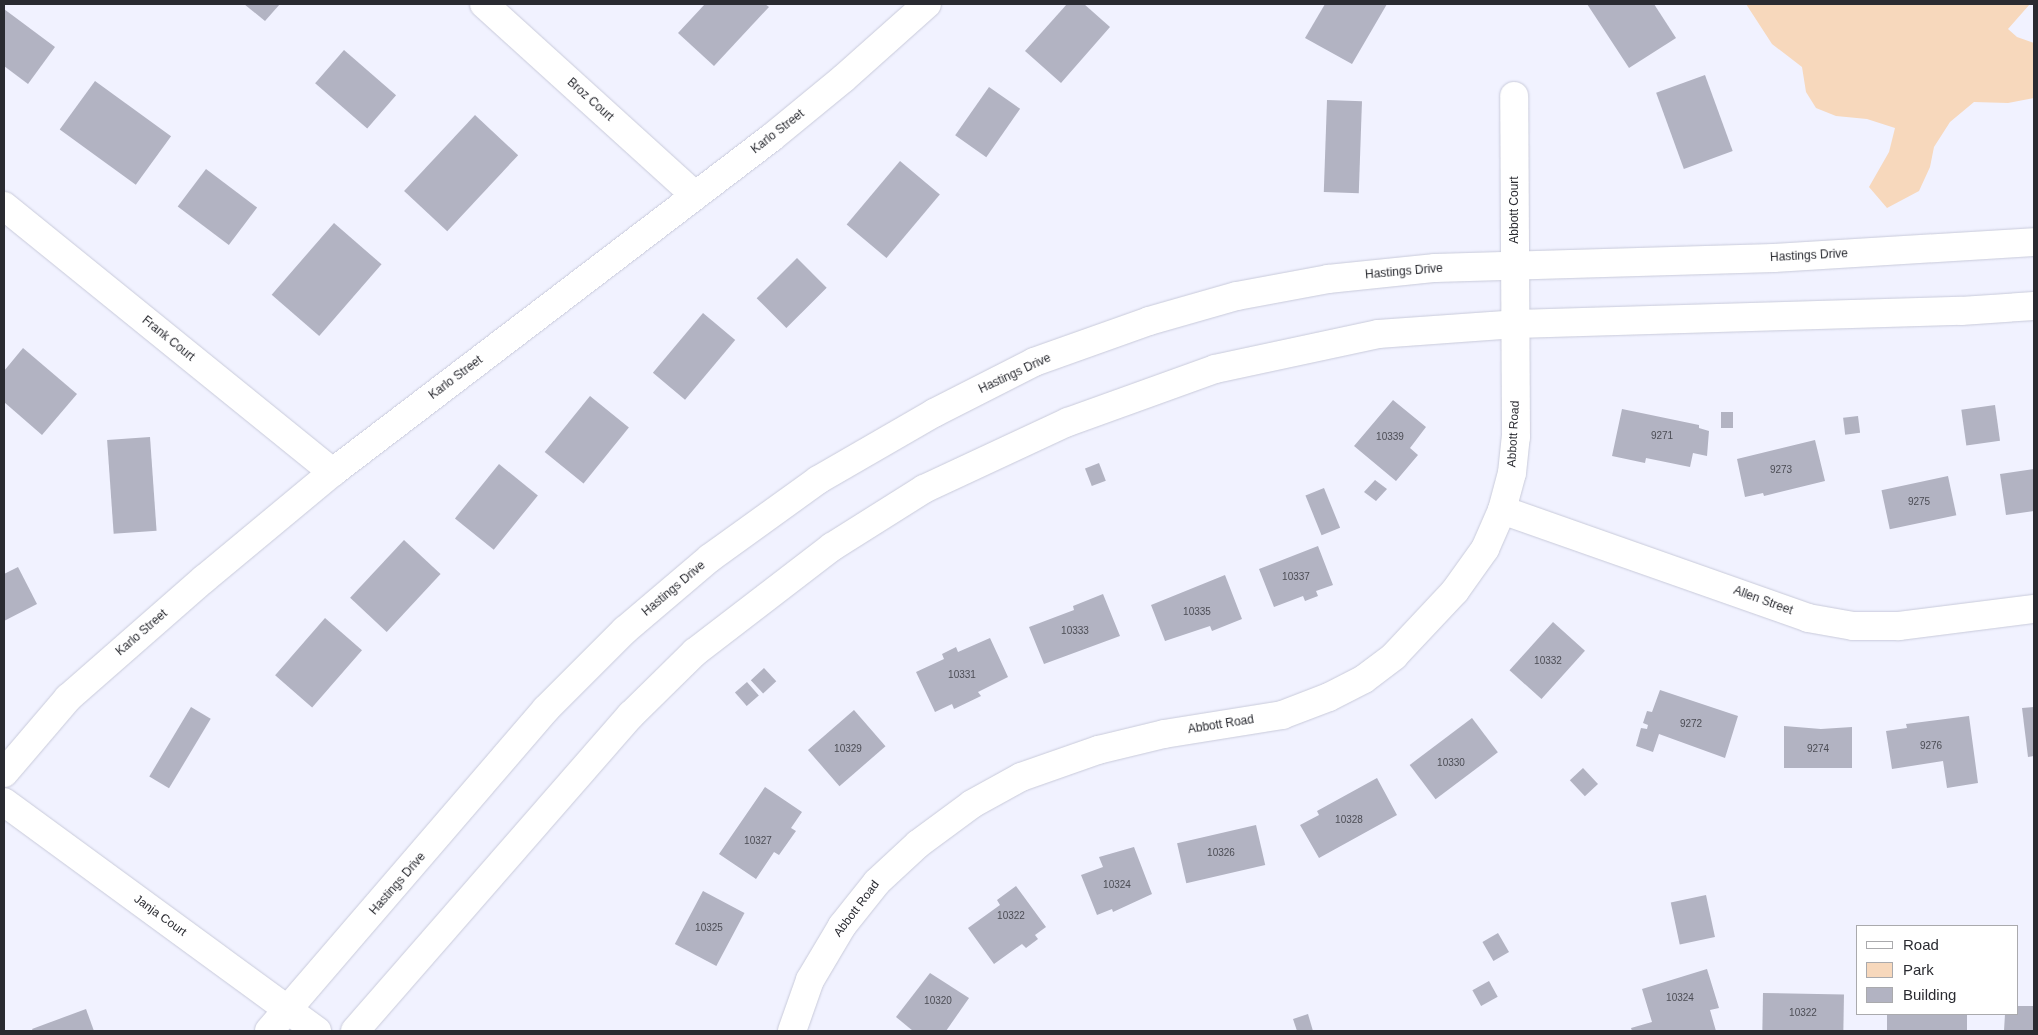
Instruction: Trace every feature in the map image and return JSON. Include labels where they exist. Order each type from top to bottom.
[{"type":"street","name":"Broz Court","points":[[484,4],[695,196]]},
{"type":"street","name":"Karlo Street","points":[[4,772],[68,698],[333,472],[695,196],[844,78],[927,4]]},
{"type":"street","name":"Abbott Court","points":[[1514,96],[1516,324]]},
{"type":"street","name":"Frank Court","points":[[4,206],[333,472]]},
{"type":"street","name":"Hastings Drive","points":[[269,1031],[546,709],[625,630],[710,558],[818,480],[934,413],[1034,362],[1149,321],[1237,296],[1328,279],[1435,268],[1774,258],[2034,242]]},
{"type":"street","points":[[355,1031],[631,716],[695,652],[832,547],[924,490],[1068,422],[1215,369],[1378,334],[1516,324],[1961,311],[2034,306]]},
{"type":"street","name":"Abbott Road","points":[[792,1031],[810,980],[842,926],[877,882],[918,844],[972,804],[1021,777],[1098,750],[1164,734],[1282,715],[1329,697],[1364,679],[1421,630],[1455,591],[1485,549],[1502,510],[1516,437],[1516,324]]},
{"type":"street","name":"Allen Street","points":[[1502,510],[1817,619],[1853,626],[1899,626],[2034,609]]},
{"type":"street","name":"Janja Court","points":[[4,802],[317,1031]]},
{"type":"green space","points":[[1746,4],[2030,4],[2008,29],[2017,37],[2034,43],[2034,98],[2008,103],[1974,102],[1950,122],[1934,147],[1930,167],[1919,191],[1887,208],[1869,187],[1889,152],[1895,128],[1867,119],[1836,116],[1816,108],[1806,92],[1802,67],[1772,44]]},
{"type":"building","points":[[244,4],[280,4],[265,21]]},
{"type":"building","points":[[705,4],[765,4],[769,7],[714,66],[678,33]]},
{"type":"building","points":[[1067,4],[1084,4],[1110,27],[1061,83],[1025,51]]},
{"type":"building","points":[[1325,4],[1387,4],[1352,64],[1305,38]]},
{"type":"building","points":[[1587,4],[1654,4],[1676,38],[1629,68]]},
{"type":"building","points":[[4,9],[55,47],[28,84],[4,66]]},
{"type":"building","points":[[344,50],[396,95],[367,128],[315,83]]},
{"type":"building","points":[[1705,75],[1733,151],[1684,169],[1656,93]]},
{"type":"building","points":[[95,81],[171,136],[136,185],[60,130]]},
{"type":"building","points":[[989,87],[1020,109],[986,157],[955,135]]},
{"type":"building","points":[[1327,100],[1362,101],[1359,193],[1324,192]]},
{"type":"building","points":[[475,115],[518,155],[447,231],[404,191]]},
{"type":"building","points":[[900,161],[940,194],[886,258],[847,225]]},
{"type":"building","points":[[206,169],[257,208],[229,245],[178,207]]},
{"type":"building","points":[[334,223],[382,264],[319,336],[272,295]]},
{"type":"building","points":[[797,258],[827,288],[786,328],[757,298]]},
{"type":"building","points":[[703,313],[735,340],[685,400],[653,373]]},
{"type":"building","points":[[23,348],[77,394],[42,435],[4,402],[4,371]]},
{"type":"building","points":[[590,396],[629,427],[584,483],[545,452]]},
{"type":"building","points":[[1393,400],[1426,427],[1410,448],[1418,455],[1396,481],[1354,446]]},
{"type":"building","points":[[1995,405],[2000,441],[1966,445],[1961,410]]},
{"type":"building","points":[[1622,409],[1699,425],[1699,428],[1709,431],[1707,456],[1693,453],[1690,467],[1646,458],[1645,463],[1612,456]]},
{"type":"building","points":[[1721,412],[1733,412],[1733,428],[1721,428]]},
{"type":"building","points":[[1858,416],[1860,433],[1845,435],[1843,418]]},
{"type":"building","points":[[150,437],[157,531],[114,534],[107,440]]},
{"type":"building","points":[[1815,440],[1825,481],[1764,496],[1763,493],[1745,497],[1737,459]]},
{"type":"building","points":[[1099,463],[1106,481],[1092,486],[1085,468]]},
{"type":"building","points":[[499,464],[538,495],[494,550],[455,518]]},
{"type":"building","points":[[2034,469],[2034,511],[2006,515],[2000,474]]},
{"type":"building","points":[[1948,476],[1956,515],[1890,529],[1881,490]]},
{"type":"building","points":[[1375,480],[1387,489],[1376,501],[1364,492]]},
{"type":"building","points":[[1324,488],[1340,528],[1322,535],[1305,495]]},
{"type":"building","points":[[404,540],[441,574],[387,632],[350,598]]},
{"type":"building","points":[[1318,546],[1333,585],[1316,591],[1318,596],[1305,601],[1303,596],[1274,607],[1259,569]]},
{"type":"building","points":[[18,567],[37,604],[4,621],[4,574]]},
{"type":"building","points":[[1225,575],[1242,619],[1212,631],[1210,626],[1165,641],[1151,605]]},
{"type":"building","points":[[1103,594],[1120,636],[1044,664],[1029,627],[1074,610],[1073,606]]},
{"type":"building","points":[[325,618],[362,650],[312,708],[275,675]]},
{"type":"building","points":[[1553,622],[1585,651],[1541,699],[1510,670]]},
{"type":"building","points":[[990,638],[1008,677],[978,692],[981,696],[954,709],[952,704],[935,712],[916,672],[944,659],[942,654],[956,647],[958,652]]},
{"type":"building","points":[[764,668],[776,681],[763,693],[751,680]]},
{"type":"building","points":[[747,682],[759,696],[747,706],[735,692]]},
{"type":"building","points":[[1660,690],[1738,716],[1725,758],[1659,734],[1653,752],[1636,746],[1641,728],[1647,729],[1648,725],[1643,723],[1647,711],[1652,712]]},
{"type":"building","points":[[191,707],[211,719],[169,788],[149,776]]},
{"type":"building","points":[[2034,707],[2034,756],[2028,757],[2022,708]]},
{"type":"building","points":[[854,710],[885,746],[839,786],[808,750]]},
{"type":"building","points":[[1969,716],[1978,783],[1947,788],[1943,761],[1892,769],[1886,731],[1907,728],[1906,724]]},
{"type":"building","points":[[1472,718],[1498,752],[1436,799],[1410,765]]},
{"type":"building","points":[[1784,726],[1821,729],[1852,727],[1852,768],[1784,768]]},
{"type":"building","points":[[1583,768],[1598,784],[1585,796],[1570,780]]},
{"type":"building","points":[[1377,778],[1397,815],[1319,858],[1300,825],[1319,815],[1317,811]]},
{"type":"building","points":[[765,787],[802,812],[791,828],[796,831],[779,855],[774,852],[756,879],[719,854]]},
{"type":"building","points":[[1256,825],[1265,865],[1186,883],[1177,843]]},
{"type":"building","points":[[1134,847],[1152,894],[1113,912],[1112,909],[1097,915],[1081,875],[1103,867],[1099,857]]},
{"type":"building","points":[[1016,886],[1046,927],[1035,935],[1038,939],[1026,948],[1022,944],[994,964],[968,928],[1000,905],[997,900]]},
{"type":"building","points":[[703,891],[744,913],[716,966],[675,944]]},
{"type":"building","points":[[1706,895],[1715,937],[1680,945],[1671,902]]},
{"type":"building","points":[[1498,933],[1509,952],[1493,961],[1482,942]]},
{"type":"building","points":[[1707,969],[1719,1008],[1710,1010],[1716,1031],[1632,1031],[1631,1028],[1652,1022],[1642,989]]},
{"type":"building","points":[[930,973],[969,998],[946,1031],[913,1031],[896,1017]]},
{"type":"building","points":[[1489,981],[1498,997],[1481,1006],[1472,990]]},
{"type":"building","points":[[1763,993],[1844,994],[1843,1031],[1762,1031]]},
{"type":"building","points":[[2018,1006],[2034,1006],[2034,1031],[2004,1031],[2005,1015],[2018,1015]]},
{"type":"building","points":[[86,1009],[94,1031],[33,1031],[32,1029]]},
{"type":"building","points":[[1308,1014],[1313,1031],[1297,1031],[1293,1019]]},
{"type":"building","points":[[1887,1015],[1967,1015],[1967,1031],[1887,1031]]}]
